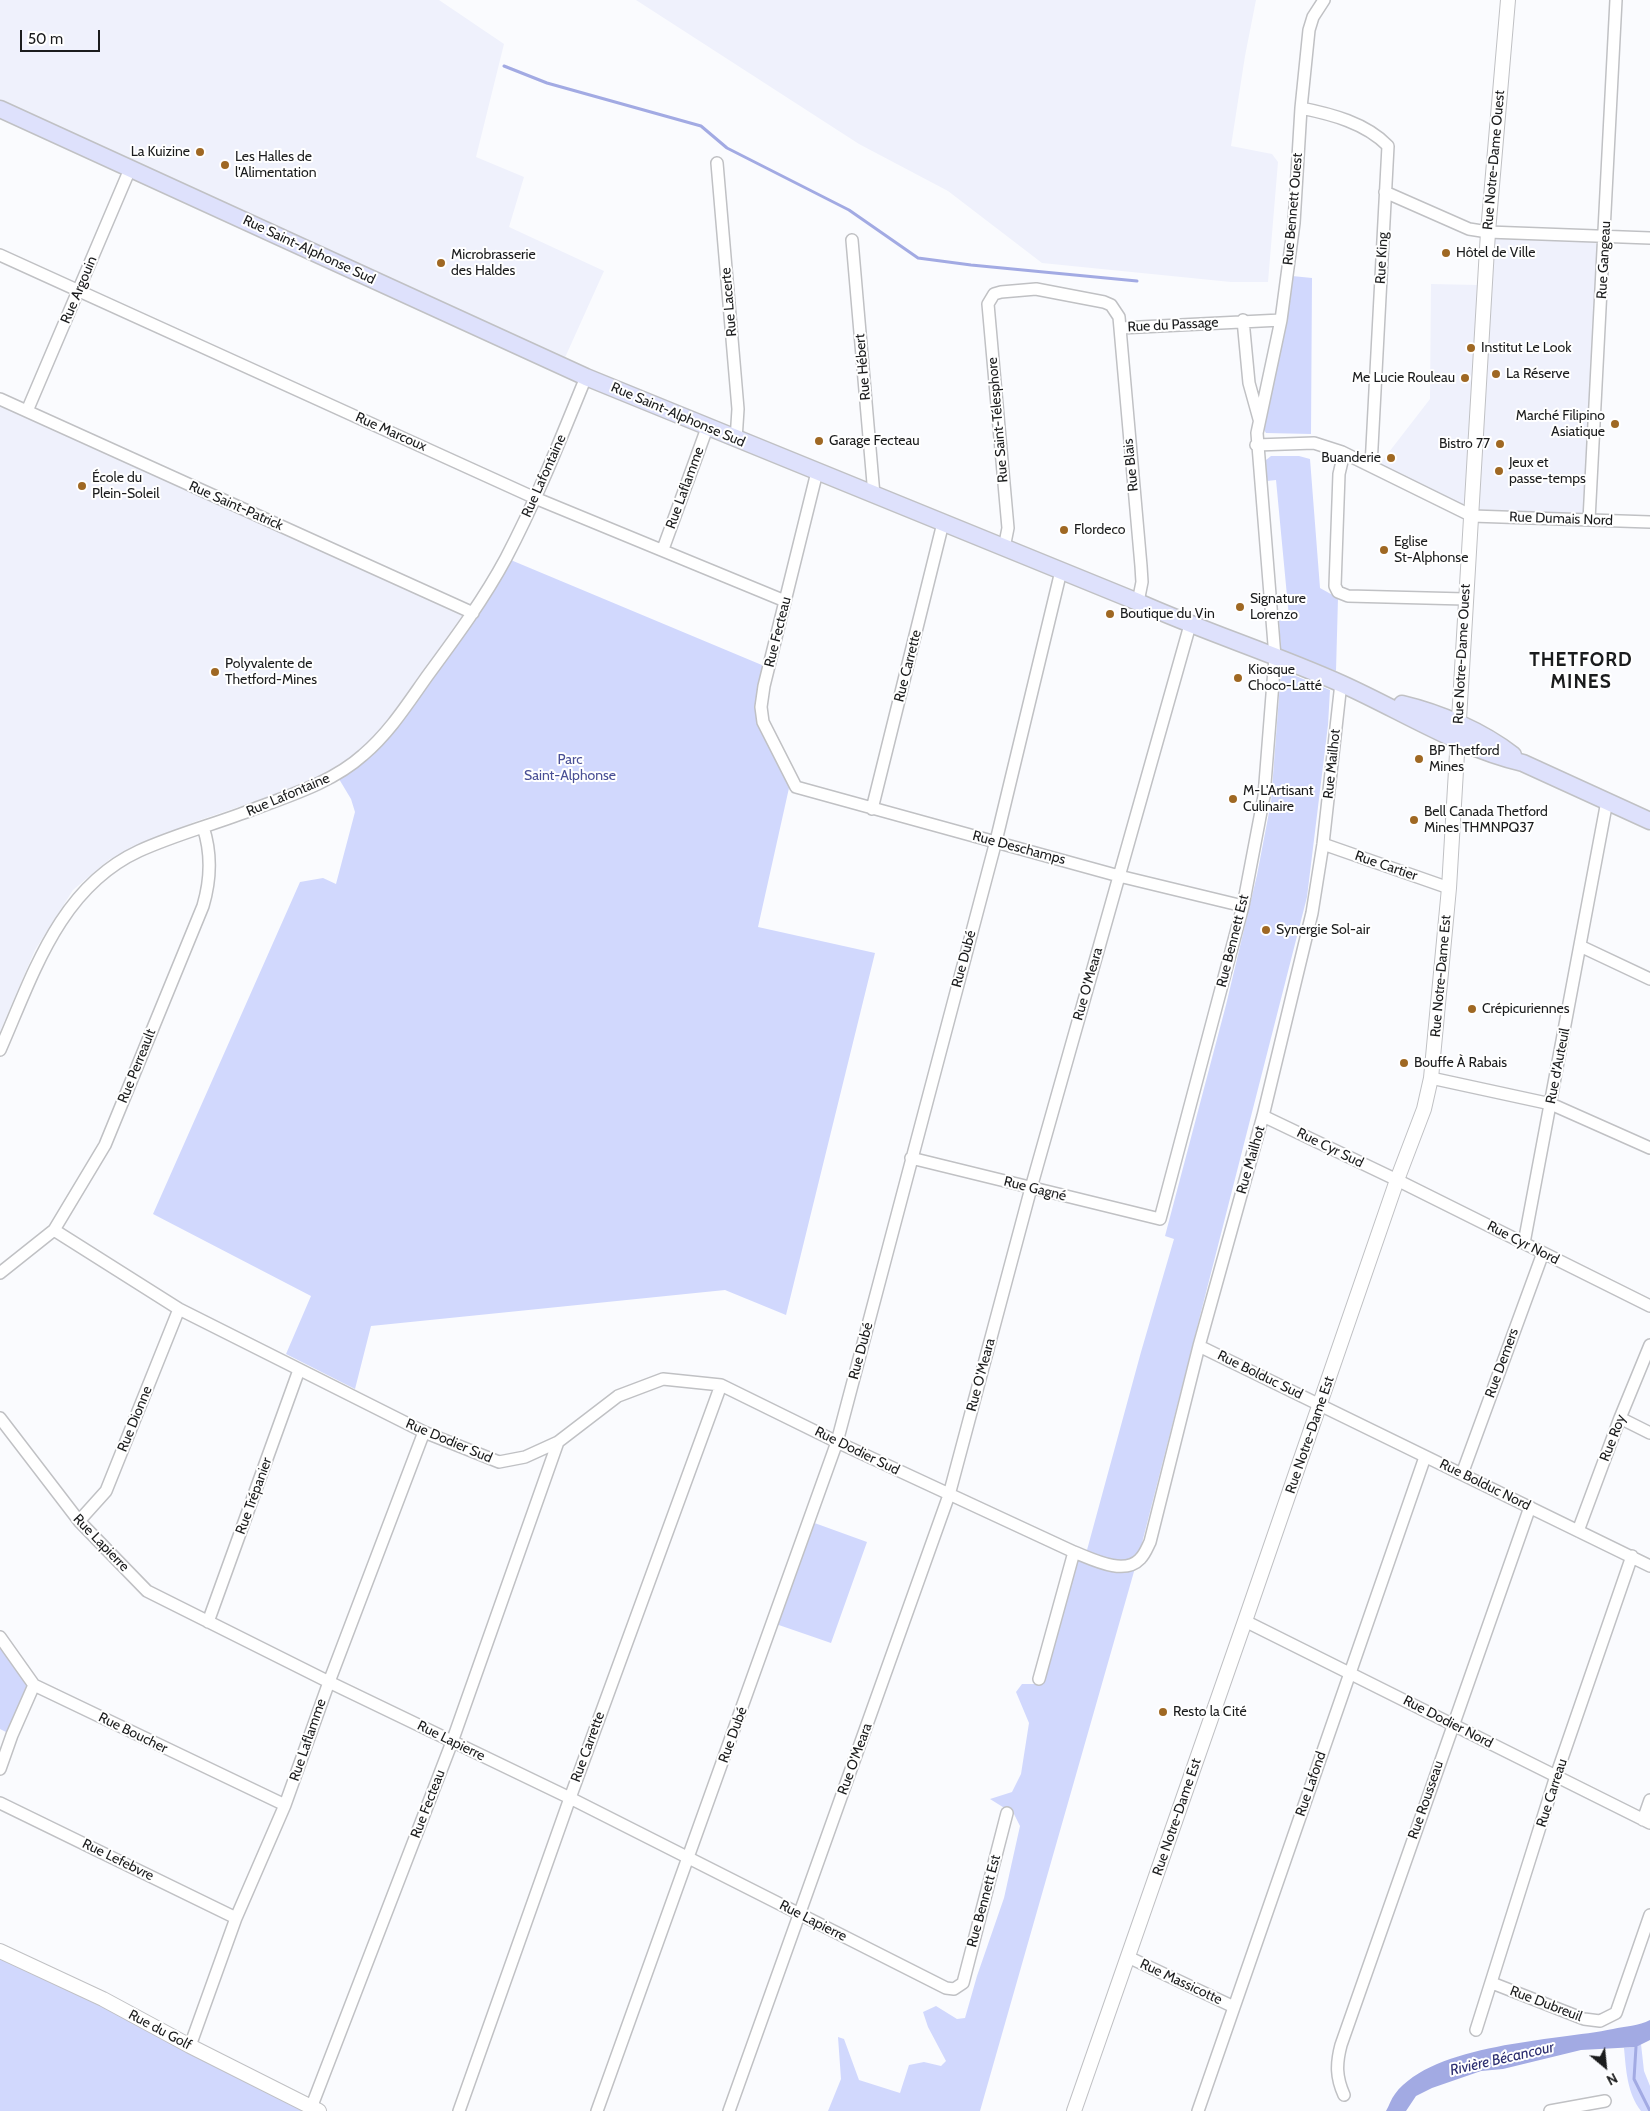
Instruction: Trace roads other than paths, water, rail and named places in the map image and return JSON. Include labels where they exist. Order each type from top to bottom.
[{"type":"main road","name":"Rue Saint-Alphonse Sud","points":[[0,108],[586,377],[736,440],[1138,602],[1190,625],[1341,683],[1457,732],[1504,758],[1523,763],[1650,821]]},
{"type":"street","name":"Rue Bennett Ouest","points":[[1275,657],[1256,445],[1259,419],[1281,320],[1294,224],[1301,108],[1309,30],[1324,0]]},
{"type":"street","name":"Rue Notre-Dame Ouest","points":[[1457,732],[1472,516],[1488,232],[1508,0]]},
{"type":"street","name":"Rue Gangeau","points":[[1589,520],[1616,0]]},
{"type":"street","name":"Rue King","points":[[1301,108],[1345,119],[1383,141],[1388,146],[1371,466]]},
{"type":"street","name":"Rue Lacerte","points":[[717,164],[738,410],[736,440]]},
{"type":"street","name":"Rue Argouin","points":[[27,411],[130,169]]},
{"type":"street","points":[[1385,192],[1469,229],[1488,232],[1650,238]]},
{"type":"street","name":"Rue Hébert","points":[[852,240],[874,495]]},
{"type":"street","name":"Rue Marcoux","points":[[0,255],[535,498],[663,549],[785,601]]},
{"type":"street","name":"Rue du Passage","points":[[994,294],[1036,289],[1104,302],[1116,310],[1120,328],[1243,320],[1281,320]]},
{"type":"street","name":"Rue Saint-Télesphore","points":[[994,294],[988,304],[1008,528],[1004,548]]},
{"type":"street","name":"Rue Bennett Ouest","points":[[1243,320],[1249,383],[1259,419]]},
{"type":"street","name":"Rue Blais","points":[[1120,328],[1142,566],[1142,582],[1138,602]]},
{"type":"street","name":"Rue Lafontaine","points":[[0,1050],[47,941],[71,906],[84,891],[110,868],[138,851],[318,784],[362,757],[388,731],[473,613],[506,558],[535,498],[586,377]]},
{"type":"street","name":"Rue Saint-Patrick","points":[[0,399],[473,613]]},
{"type":"street","name":"Rue Laflamme","points":[[663,549],[707,428]]},
{"type":"street","points":[[1256,445],[1314,443],[1344,452],[1472,516]]},
{"type":"street","points":[[1344,452],[1339,474],[1336,586],[1338,592],[1348,596],[1465,599]]},
{"type":"street","name":"Rue Fecteau","points":[[796,787],[762,722],[761,707],[764,686],[817,472]]},
{"type":"street","name":"Rue Dumais Nord","points":[[1472,516],[1650,522]]},
{"type":"street","name":"Rue Carrette","points":[[872,809],[943,523]]},
{"type":"street","name":"Rue Dubé","points":[[597,2111],[837,1442],[996,841],[1061,571]]},
{"type":"street","name":"Rue O'Meara","points":[[729,2111],[949,1495],[1031,1188],[1190,625]]},
{"type":"street","name":"Rue Bennett Est","points":[[1160,1218],[1243,906],[1264,796],[1275,657]]},
{"type":"street","name":"Rue Mailhot","points":[[1074,1552],[1099,1562],[1123,1566],[1139,1561],[1150,1542],[1199,1346],[1263,1116],[1312,913],[1323,844],[1341,683]]},
{"type":"street","name":"Rue Notre-Dame Est","points":[[1074,2111],[1321,1404],[1397,1180],[1424,1109],[1431,1078],[1449,888],[1457,732]]},
{"type":"street","name":"Rue Deschamps","points":[[796,787],[1119,876],[1243,906]]},
{"type":"street","name":"Rue d'Auteuil","points":[[1524,1243],[1607,801]]},
{"type":"street","name":"Rue Perreault","points":[[0,1273],[54,1230],[105,1145],[203,906],[209,886],[210,864],[208,842],[203,828]]},
{"type":"street","name":"Rue Cartier","points":[[1323,844],[1449,888]]},
{"type":"street","points":[[1580,946],[1650,980]]},
{"type":"street","points":[[1431,1078],[1551,1104],[1650,1148]]},
{"type":"street","name":"Rue Cyr Sud","points":[[1263,1116],[1397,1180]]},
{"type":"street","name":"Rue Gagné","points":[[911,1158],[1160,1218]]},
{"type":"street","name":"Rue Cyr Nord","points":[[1397,1180],[1650,1306]]},
{"type":"street","name":"Rue Dodier Sud","points":[[54,1230],[179,1309],[424,1432],[499,1462],[525,1457],[558,1442],[618,1396],[663,1379],[721,1385],[949,1495],[1074,1552]]},
{"type":"street","name":"Rue Demers","points":[[1462,1474],[1543,1253]]},
{"type":"street","name":"Rue Dionne","points":[[79,1521],[106,1491],[179,1309]]},
{"type":"street","name":"Rue Roy","points":[[1578,1531],[1620,1418],[1650,1345]]},
{"type":"street","name":"Rue Bolduc Sud","points":[[1199,1346],[1321,1404]]},
{"type":"street","name":"Rue Trépanier","points":[[208,1622],[299,1370]]},
{"type":"street","name":"Rue Carrette","points":[[459,2111],[570,1798],[721,1385]]},
{"type":"street","name":"Rue Bolduc Nord","points":[[1321,1404],[1425,1457],[1650,1566]]},
{"type":"street","points":[[1620,1418],[1650,1433]]},
{"type":"street","name":"Rue Lapierre","points":[[1,1421],[79,1521],[147,1590],[329,1682],[570,1798],[946,1988],[958,1987]]},
{"type":"street","name":"Rue Laflamme","points":[[190,2046],[236,1918],[285,1805],[329,1682],[424,1432]]},
{"type":"street","name":"Rue Fecteau","points":[[315,2109],[452,1742],[558,1442]]},
{"type":"street","name":"Rue Lafond","points":[[1198,2111],[1425,1457]]},
{"type":"street","name":"Rue Rousseau","points":[[1344,2096],[1338,2082],[1337,2072],[1337,2061],[1341,2045],[1452,1724],[1530,1507]]},
{"type":"street","points":[[1039,1679],[1074,1552]]},
{"type":"street","name":"Rue Carreau","points":[[1476,2030],[1556,1776],[1632,1556]]},
{"type":"street","name":"Rue Dodier Nord","points":[[1245,1621],[1646,1821]]},
{"type":"street","name":"Rue Boucher","points":[[0,1637],[34,1685],[285,1805]]},
{"type":"street","points":[[0,1769],[12,1735],[34,1685]]},
{"type":"street","points":[[1646,1821],[1650,1800]]},
{"type":"street","name":"Rue Lefebvre","points":[[0,1803],[236,1918]]},
{"type":"street","name":"Rue Bennett Est","points":[[958,1987],[963,1983],[1007,1814]]},
{"type":"street","name":"Rue Dubreuil","points":[[1492,1983],[1584,2019],[1600,2021],[1608,2018],[1616,2013],[1650,1915]]},
{"type":"street","name":"Rue du Golf","points":[[0,1951],[103,1999],[190,2046],[315,2109]]},
{"type":"street","name":"Rue Massicotte","points":[[1128,1957],[1234,2007]]},
{"type":"street","points":[[1550,2111],[1605,2101]]},
{"type":"water","name":"Rivière Bécancour","points":[[1650,2020],[1650,2040],[1636,2047],[1581,2050],[1503,2069],[1481,2071],[1432,2088],[1416,2096],[1406,2111],[1386,2111],[1395,2094],[1413,2077],[1437,2064],[1466,2054],[1528,2041],[1632,2026]]},
{"type":"waterway","points":[[504,66],[547,83],[701,126],[727,148],[849,210],[918,258],[1137,281]]},
{"type":"waterway","points":[[1635,2043],[1634,2079],[1650,2111]]},
{"type":"place","name":"La Kuizine","points":[[200,152]]},
{"type":"place","name":"Les Halles de l'Alimentation","points":[[225,165]]},
{"type":"place","name":"Hôtel de Ville","points":[[1446,253]]},
{"type":"place","name":"Microbrasserie des Haldes","points":[[441,263]]},
{"type":"place","name":"Institut Le Look","points":[[1471,348]]},
{"type":"place","name":"La Réserve","points":[[1496,374]]},
{"type":"place","name":"Me Lucie Rouleau","points":[[1465,378]]},
{"type":"place","name":"Marché Filipino Asiatique","points":[[1615,424]]},
{"type":"place","name":"Garage Fecteau","points":[[819,441]]},
{"type":"place","name":"Bistro 77","points":[[1500,444]]},
{"type":"place","name":"Buanderie","points":[[1391,458]]},
{"type":"place","name":"Jeux et passe-temps","points":[[1499,471]]},
{"type":"place","name":"École du Plein-Soleil","points":[[82,486]]},
{"type":"place","name":"Flordeco","points":[[1064,530]]},
{"type":"place","name":"Eglise St-Alphonse","points":[[1384,550]]},
{"type":"place","name":"Signature Lorenzo","points":[[1240,607]]},
{"type":"place","name":"Boutique du Vin","points":[[1110,614]]},
{"type":"place","name":"Polyvalente de Thetford-Mines","points":[[215,672]]},
{"type":"place","name":"Kiosque Choco-Latté","points":[[1238,678]]},
{"type":"place","name":"BP Thetford Mines","points":[[1419,759]]},
{"type":"place","name":"M-L'Artisant Culinaire","points":[[1233,799]]},
{"type":"place","name":"Bell Canada Thetford Mines THMNPQ37","points":[[1414,820]]},
{"type":"place","name":"Synergie Sol-air","points":[[1266,930]]},
{"type":"place","name":"Crépicuriennes","points":[[1472,1009]]},
{"type":"place","name":"Bouffe À Rabais","points":[[1404,1063]]},
{"type":"place","name":"Resto la Cité","points":[[1163,1712]]},
{"type":"district","name":"THETFORD MINES","points":[[1581,671]]},
{"type":"park label","name":"Parc Saint-Alphonse","points":[[570,768]]}]
